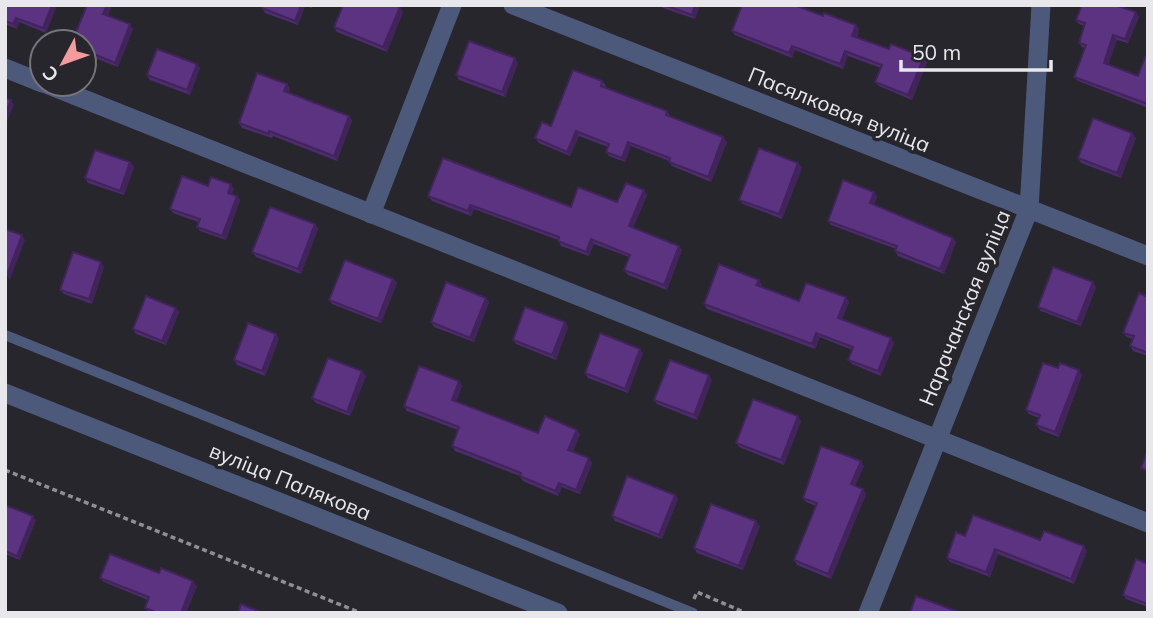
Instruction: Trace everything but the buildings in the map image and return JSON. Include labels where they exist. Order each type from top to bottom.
[{"type":"street","points":[[371,214],[452,5]]},
{"type":"street","name":"Пасялковая вуліца","points":[[513,5],[1148,256]]},
{"type":"street","name":"Нарачанская вуліца","points":[[868,613],[1029,209],[1041,5]]},
{"type":"street","points":[[5,68],[28,77]]},
{"type":"street","points":[[81,98],[1148,523]]},
{"type":"street","name":"вуліца Палякова","points":[[5,393],[558,613]]},
{"type":"lane","points":[[5,335],[691,612]]},
{"type":"path","points":[[5,470],[361,613]]},
{"type":"path","points":[[691,612],[697,592],[746,613]]}]
